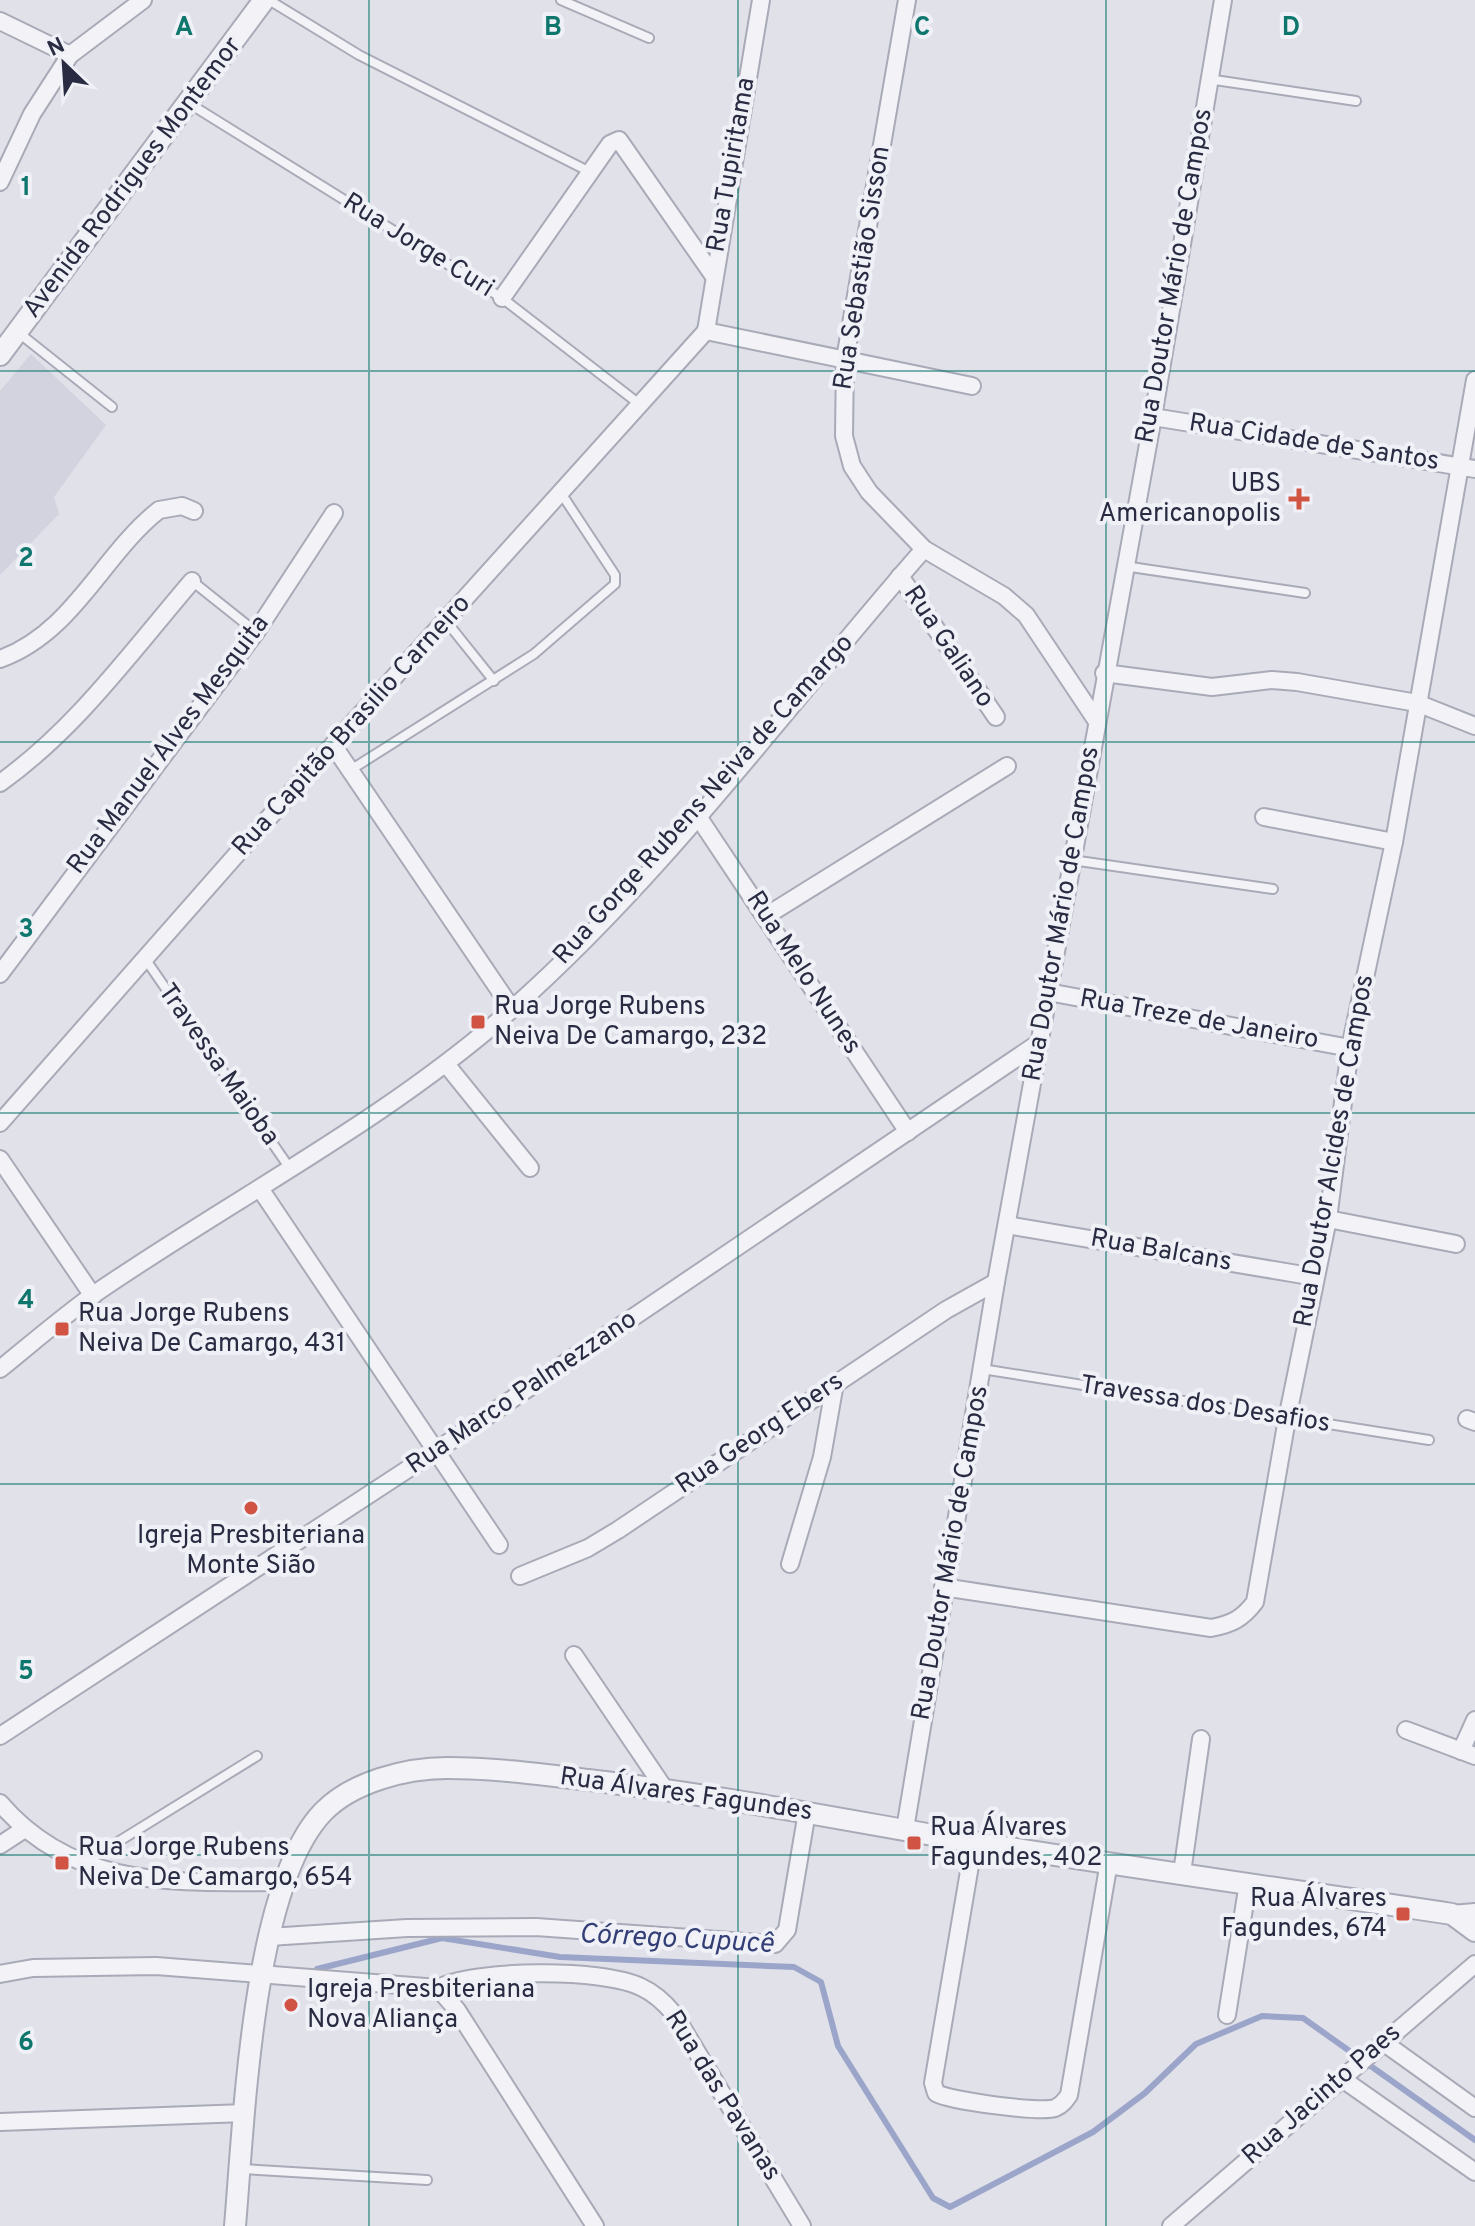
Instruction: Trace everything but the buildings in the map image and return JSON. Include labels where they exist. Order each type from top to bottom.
[{"type":"street","points":[[0,182],[32,114],[70,55],[143,0]]},
{"type":"street","name":"Avenida Rodrigues Montemor","points":[[0,355],[267,0]]},
{"type":"street","name":"Rua Tupiritama","points":[[706,331],[761,0]]},
{"type":"street","name":"Rua Sebastião Sisson","points":[[907,0],[845,359],[844,436],[852,466],[869,492],[924,549],[1004,596],[1026,615],[1096,720]]},
{"type":"street","name":"Rua Doutor Mário de Campos","points":[[905,1829],[996,1282],[1123,566],[1153,417],[1223,0]]},
{"type":"street","points":[[0,21],[70,55]]},
{"type":"street","points":[[502,298],[610,144],[624,142],[713,275]]},
{"type":"street","points":[[706,331],[972,386]]},
{"type":"street","name":"Rua Capitão Brasilio Carneiro","points":[[0,1123],[333,745],[706,331]]},
{"type":"street","name":"Rua Doutor Alcides de Campos","points":[[943,1587],[1211,1628],[1245,1617],[1255,1602],[1287,1419],[1328,1219],[1350,1048],[1394,842],[1417,703],[1467,467],[1475,380]]},
{"type":"street","name":"Rua Cidade de Santos","points":[[1153,417],[1467,467]]},
{"type":"street","points":[[0,659],[35,641],[60,619],[159,510],[182,506],[194,511]]},
{"type":"street","name":"Rua Manuel Alves Mesquita","points":[[0,974],[256,632],[334,513]]},
{"type":"street","name":"Rua Gorge Rubens Neiva de Camargo","points":[[0,1369],[93,1296],[261,1190],[446,1064],[512,1009],[622,900],[924,549]]},
{"type":"street","name":"Rua Galiano","points":[[900,576],[996,717]]},
{"type":"street","points":[[0,783],[33,760],[91,700],[192,581]]},
{"type":"street","points":[[1104,673],[1212,687],[1272,680],[1297,682],[1417,703],[1475,726]]},
{"type":"street","points":[[333,745],[512,1009]]},
{"type":"street","points":[[766,916],[1007,766]]},
{"type":"street","name":"Rua Melo Nunes","points":[[697,815],[908,1132]]},
{"type":"street","points":[[1264,817],[1394,842]]},
{"type":"street","name":"Rua Treze de Janeiro","points":[[1048,992],[1350,1048]]},
{"type":"street","name":"Rua Marco Palmezzano","points":[[0,1736],[434,1452],[1040,1042]]},
{"type":"street","points":[[446,1064],[530,1168]]},
{"type":"street","points":[[0,1159],[93,1296]]},
{"type":"street","points":[[261,1190],[499,1545]]},
{"type":"street","points":[[1328,1219],[1456,1244]]},
{"type":"street","name":"Rua Balcans","points":[[1007,1225],[1315,1277]]},
{"type":"street","name":"Rua Georg Ebers","points":[[520,1576],[588,1548],[618,1530],[835,1383],[996,1282]]},
{"type":"street","points":[[790,1564],[822,1457],[835,1383]]},
{"type":"street","points":[[574,1655],[664,1788]]},
{"type":"street","points":[[1406,1730],[1468,1754],[1475,1720]]},
{"type":"street","points":[[1182,1873],[1201,1739]]},
{"type":"street","name":"Rua Álvares Fagundes","points":[[235,2226],[261,1973],[283,1882],[297,1851],[323,1812],[377,1781],[410,1772],[476,1770],[664,1788],[974,1842],[1452,1914],[1475,1931]]},
{"type":"street","points":[[0,1803],[23,1830],[82,1864],[160,1882],[283,1882]]},
{"type":"street","points":[[269,1937],[421,1928],[536,1927],[775,1944],[787,1930],[807,1812]]},
{"type":"street","points":[[0,1845],[23,1830]]},
{"type":"street","points":[[974,1842],[933,2083],[936,2093],[952,2100],[1047,2110],[1064,2103],[1069,2095],[1109,1862]]},
{"type":"street","points":[[1227,2015],[1248,1883]]},
{"type":"street","points":[[1452,1914],[1475,1912]]},
{"type":"street","name":"Rua Jacinto Paes","points":[[1171,2226],[1475,1964]]},
{"type":"street","name":"Rua das Pavanas","points":[[0,1974],[33,1968],[156,1966],[438,1988],[467,1979],[578,1974],[633,1983],[654,1994],[674,2014],[802,2226]]},
{"type":"street","points":[[438,1988],[457,2010],[595,2226]]},
{"type":"street","points":[[1380,2045],[1475,2108]]},
{"type":"street","points":[[1344,2075],[1475,2172]]},
{"type":"street","points":[[0,2122],[245,2113]]},
{"type":"lane","points":[[267,0],[359,55],[590,172]]},
{"type":"lane","points":[[561,0],[649,38]]},
{"type":"lane","points":[[1208,79],[1356,101]]},
{"type":"lane","name":"Rua Jorge Curi","points":[[189,103],[502,298],[638,403]]},
{"type":"lane","points":[[18,332],[112,407]]},
{"type":"lane","points":[[352,769],[494,681],[543,646],[617,582],[560,492]]},
{"type":"lane","points":[[1123,566],[1305,593]]},
{"type":"lane","points":[[192,581],[256,632]]},
{"type":"lane","points":[[446,621],[494,681]]},
{"type":"lane","points":[[1072,860],[1273,889]]},
{"type":"lane","name":"Travessa Maioba","points":[[146,960],[291,1170]]},
{"type":"lane","name":"Travessa dos Desafios","points":[[982,1369],[1429,1440]]},
{"type":"lane","points":[[82,1864],[257,1756]]},
{"type":"lane","points":[[241,2169],[427,2180]]},
{"type":"shaded area","points":[[31,354],[106,425],[54,497],[59,514],[0,575],[0,391]]},
{"type":"waterway","name":"Córrego Cupucê","points":[[317,1969],[442,1938],[560,1957],[794,1967],[821,1982],[838,2046],[933,2198],[950,2207],[1093,2132],[1145,2093],[1196,2044],[1262,2016],[1303,2018],[1475,2140]]},
{"type":"place","name":"UBS Americanopolis","points":[[1299,499]]},
{"type":"place","name":"Rua Jorge Rubens Neiva De Camargo, 232","points":[[478,1022]]},
{"type":"place","name":"Rua Jorge Rubens Neiva De Camargo, 431","points":[[62,1329]]},
{"type":"place","name":"Igreja Presbiteriana Monte Sião","points":[[251,1508]]},
{"type":"place","name":"Rua Álvares Fagundes, 402","points":[[914,1843]]},
{"type":"place","name":"Rua Jorge Rubens Neiva De Camargo, 654","points":[[62,1863]]},
{"type":"place","name":"Rua Álvares Fagundes, 674","points":[[1403,1914]]},
{"type":"place","name":"Igreja Presbiteriana Nova Aliança","points":[[291,2005]]}]
